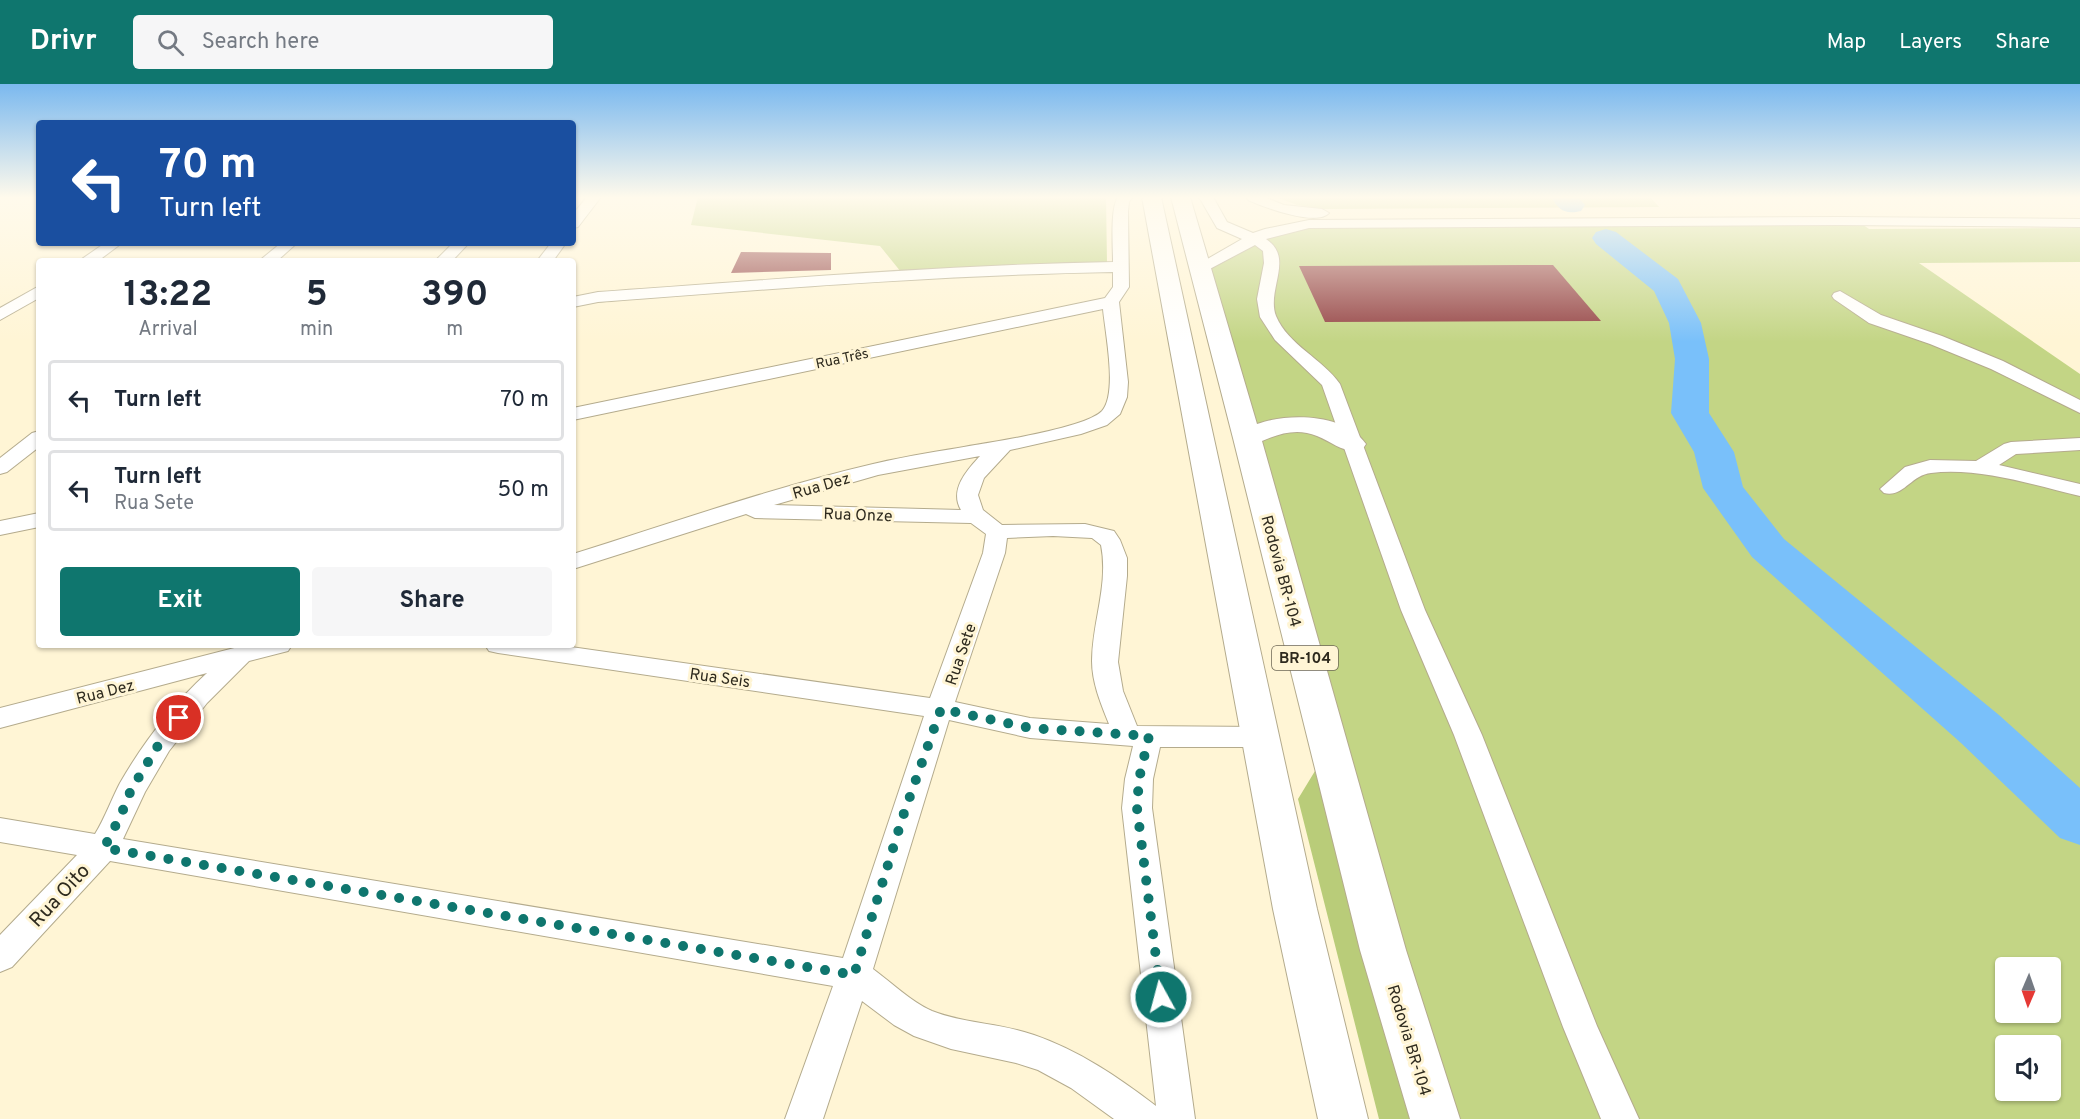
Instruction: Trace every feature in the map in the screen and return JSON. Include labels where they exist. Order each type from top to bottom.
[{"type":"highway","points":[[1160,245],[1295,909],[1343,1119]]},
{"type":"highway","name":"Rodovia BR-104","points":[[1192,245],[1247,438],[1380,939],[1435,1119]]},
{"type":"highway","points":[[1247,438],[1274,425],[1297,423],[1330,430],[1352,444]]},
{"type":"street","points":[[1111,302],[1121,286],[1121,245]]},
{"type":"street","points":[[1198,269],[1245,245]]},
{"type":"street","points":[[1266,245],[1271,251],[1273,260],[1264,303],[1269,317],[1284,340],[1319,369],[1331,384],[1413,610],[1468,735],[1580,1027],[1620,1119]]},
{"type":"street","points":[[92,258],[110,246]]},
{"type":"street","points":[[271,258],[286,246]]},
{"type":"street","points":[[446,258],[459,246]]},
{"type":"street","points":[[576,301],[598,297],[915,274],[1026,267],[1121,267]]},
{"type":"street","points":[[0,315],[36,293]]},
{"type":"street","points":[[1840,297],[1875,319],[1936,340],[1997,365],[2080,407]]},
{"type":"street","name":"Rua Três","points":[[576,413],[1111,302]]},
{"type":"street","name":"Rua Dez","points":[[576,561],[796,491],[886,467],[1003,446],[1074,430],[1100,421],[1110,414],[1118,397],[1119,382],[1111,302]]},
{"type":"street","points":[[0,468],[36,439]]},
{"type":"street","points":[[1978,469],[2011,448],[2080,444]]},
{"type":"street","name":"Rua Sete","points":[[804,1119],[854,975],[903,816],[994,553],[987,525],[969,504],[969,486],[972,477],[1003,446]]},
{"type":"street","points":[[1891,489],[1911,471],[1946,464],[2080,490]]},
{"type":"street","name":"Rua Onze","points":[[738,510],[1077,530],[1106,536],[1114,546],[1116,565],[1105,660],[1109,695],[1138,736]]},
{"type":"street","points":[[0,528],[36,521]]},
{"type":"street","name":"Rua Dez","points":[[0,718],[269,648]]},
{"type":"street","name":"Rua Seis","points":[[519,648],[941,709],[1030,728],[1138,736],[1260,737]]},
{"type":"street","name":"Rua Oito","points":[[0,957],[104,848],[131,790],[159,744],[198,696],[239,657]]},
{"type":"street","points":[[1138,736],[1137,808],[1176,1119]]},
{"type":"street","points":[[0,830],[854,975],[868,984],[886,1001],[915,1020],[956,1033],[1018,1046],[1066,1064],[1109,1092],[1143,1119]]},
{"type":"green space","points":[[874,245],[1107,245],[1107,263],[967,267],[901,272],[880,246]]},
{"type":"green space","points":[[1244,245],[2080,245],[2080,262],[1919,263],[2080,374],[2080,1119],[1440,1119],[1206,270]]},
{"type":"green space","points":[[1315,771],[1413,1119],[1379,1119],[1298,799]]},
{"type":"building","points":[[741,252],[831,253],[831,270],[731,273]]},
{"type":"building","points":[[1553,265],[1601,321],[1325,322],[1299,266]]},
{"type":"waterway","points":[[1615,245],[1667,286],[1685,323],[1692,359],[1690,413],[1714,452],[1723,488],[1768,548],[1980,729],[2080,822]]},
{"type":"route","points":[[179,718],[159,744],[131,790],[104,848],[854,975],[903,816],[941,709],[1030,728],[1149,736],[1139,779],[1137,808],[1161,997]]}]
